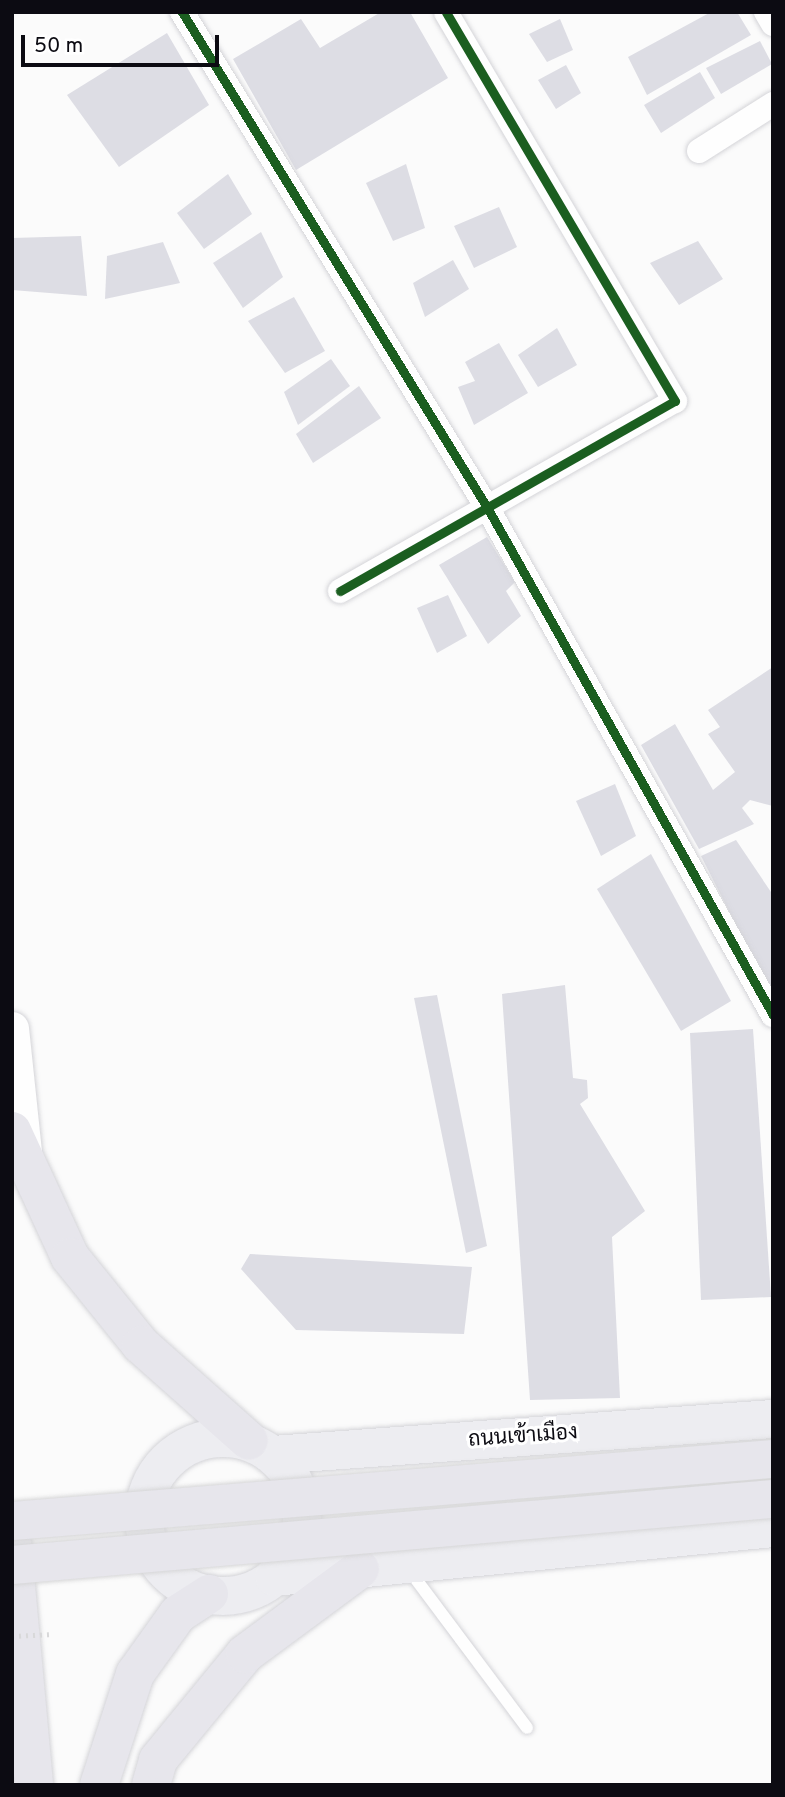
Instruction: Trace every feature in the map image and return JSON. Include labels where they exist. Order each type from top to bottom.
[{"type":"highway","points":[[19,1147],[71,1257],[141,1345],[261,1448]]},
{"type":"highway","points":[[12,1521],[773,1459]]},
{"type":"highway","points":[[13,1559],[773,1499]]},
{"type":"highway","points":[[12,1515],[145,1504]]},
{"type":"highway","points":[[13,1559],[155,1558]]},
{"type":"highway","points":[[13,1559],[34,1785]]},
{"type":"highway","points":[[151,1785],[158,1760],[245,1654],[360,1569]]},
{"type":"highway","points":[[99,1785],[135,1674],[178,1614],[209,1594]]},
{"type":"highway","points":[[12,1760],[18,1785]]},
{"type":"main road","points":[[12,1028],[19,1147]]},
{"type":"main road","name":"ถนนเข้าเมือง","points":[[145,1504],[163,1467],[195,1442],[261,1448],[773,1419]]},
{"type":"main road","points":[[145,1504],[155,1558],[173,1578],[209,1594],[250,1591],[274,1577],[290,1560],[303,1515],[299,1492],[261,1448]]},
{"type":"main road","points":[[274,1577],[773,1528]]},
{"type":"street","points":[[181,12],[488,509],[773,1015]]},
{"type":"street","points":[[340,591],[675,401],[446,12]]},
{"type":"street","points":[[766,12],[773,24]]},
{"type":"street","points":[[699,151],[773,104]]},
{"type":"lane","points":[[404,1564],[527,1728]]},
{"type":"path","points":[[12,1636],[54,1634]]},
{"type":"building","points":[[381,12],[410,12],[448,78],[296,170],[233,59],[301,19],[320,48]]},
{"type":"building","points":[[711,12],[737,12],[751,35],[647,95],[628,57]]},
{"type":"building","points":[[560,19],[573,50],[547,62],[529,34]]},
{"type":"building","points":[[167,33],[209,105],[119,167],[67,95]]},
{"type":"building","points":[[760,41],[772,64],[721,94],[706,68]]},
{"type":"building","points":[[566,65],[581,93],[556,109],[538,80]]},
{"type":"building","points":[[700,72],[715,98],[661,133],[644,105]]},
{"type":"building","points":[[406,164],[425,228],[393,241],[366,183]]},
{"type":"building","points":[[228,174],[252,214],[204,249],[177,213]]},
{"type":"building","points":[[499,207],[517,247],[474,268],[454,226]]},
{"type":"building","points":[[261,232],[283,277],[243,308],[213,263]]},
{"type":"building","points":[[81,236],[87,296],[12,290],[12,238]]},
{"type":"building","points":[[698,241],[723,279],[679,305],[650,263]]},
{"type":"building","points":[[163,242],[180,283],[105,299],[107,256]]},
{"type":"building","points":[[453,260],[469,289],[425,317],[413,283]]},
{"type":"building","points":[[294,297],[325,351],[285,373],[248,321]]},
{"type":"building","points":[[557,328],[577,365],[538,387],[518,355]]},
{"type":"building","points":[[499,343],[528,393],[474,425],[458,387],[475,381],[465,362]]},
{"type":"building","points":[[331,359],[350,386],[298,425],[284,392]]},
{"type":"building","points":[[359,386],[381,418],[313,463],[296,434]]},
{"type":"building","points":[[487,537],[515,582],[506,591],[521,616],[488,644],[439,565]]},
{"type":"building","points":[[448,595],[467,636],[437,653],[417,608]]},
{"type":"building","points":[[773,667],[773,806],[750,800],[742,808],[754,824],[699,849],[641,745],[675,724],[713,790],[735,772],[708,734],[720,727],[708,710]]},
{"type":"building","points":[[615,784],[636,836],[601,856],[576,801]]},
{"type":"building","points":[[736,840],[773,895],[773,998],[701,856]]},
{"type":"building","points":[[651,854],[731,1001],[681,1031],[597,889]]},
{"type":"building","points":[[565,985],[573,1078],[587,1080],[588,1098],[580,1104],[645,1211],[612,1237],[620,1398],[530,1400],[502,994]]},
{"type":"building","points":[[437,995],[487,1246],[466,1253],[414,998]]},
{"type":"building","points":[[753,1029],[771,1297],[701,1300],[690,1033]]},
{"type":"building","points":[[250,1254],[472,1267],[464,1334],[296,1330],[241,1269]]},
{"type":"cycle path","points":[[182,12],[488,509],[773,1015]]},
{"type":"cycle path","points":[[340,591],[675,401],[446,12]]}]
